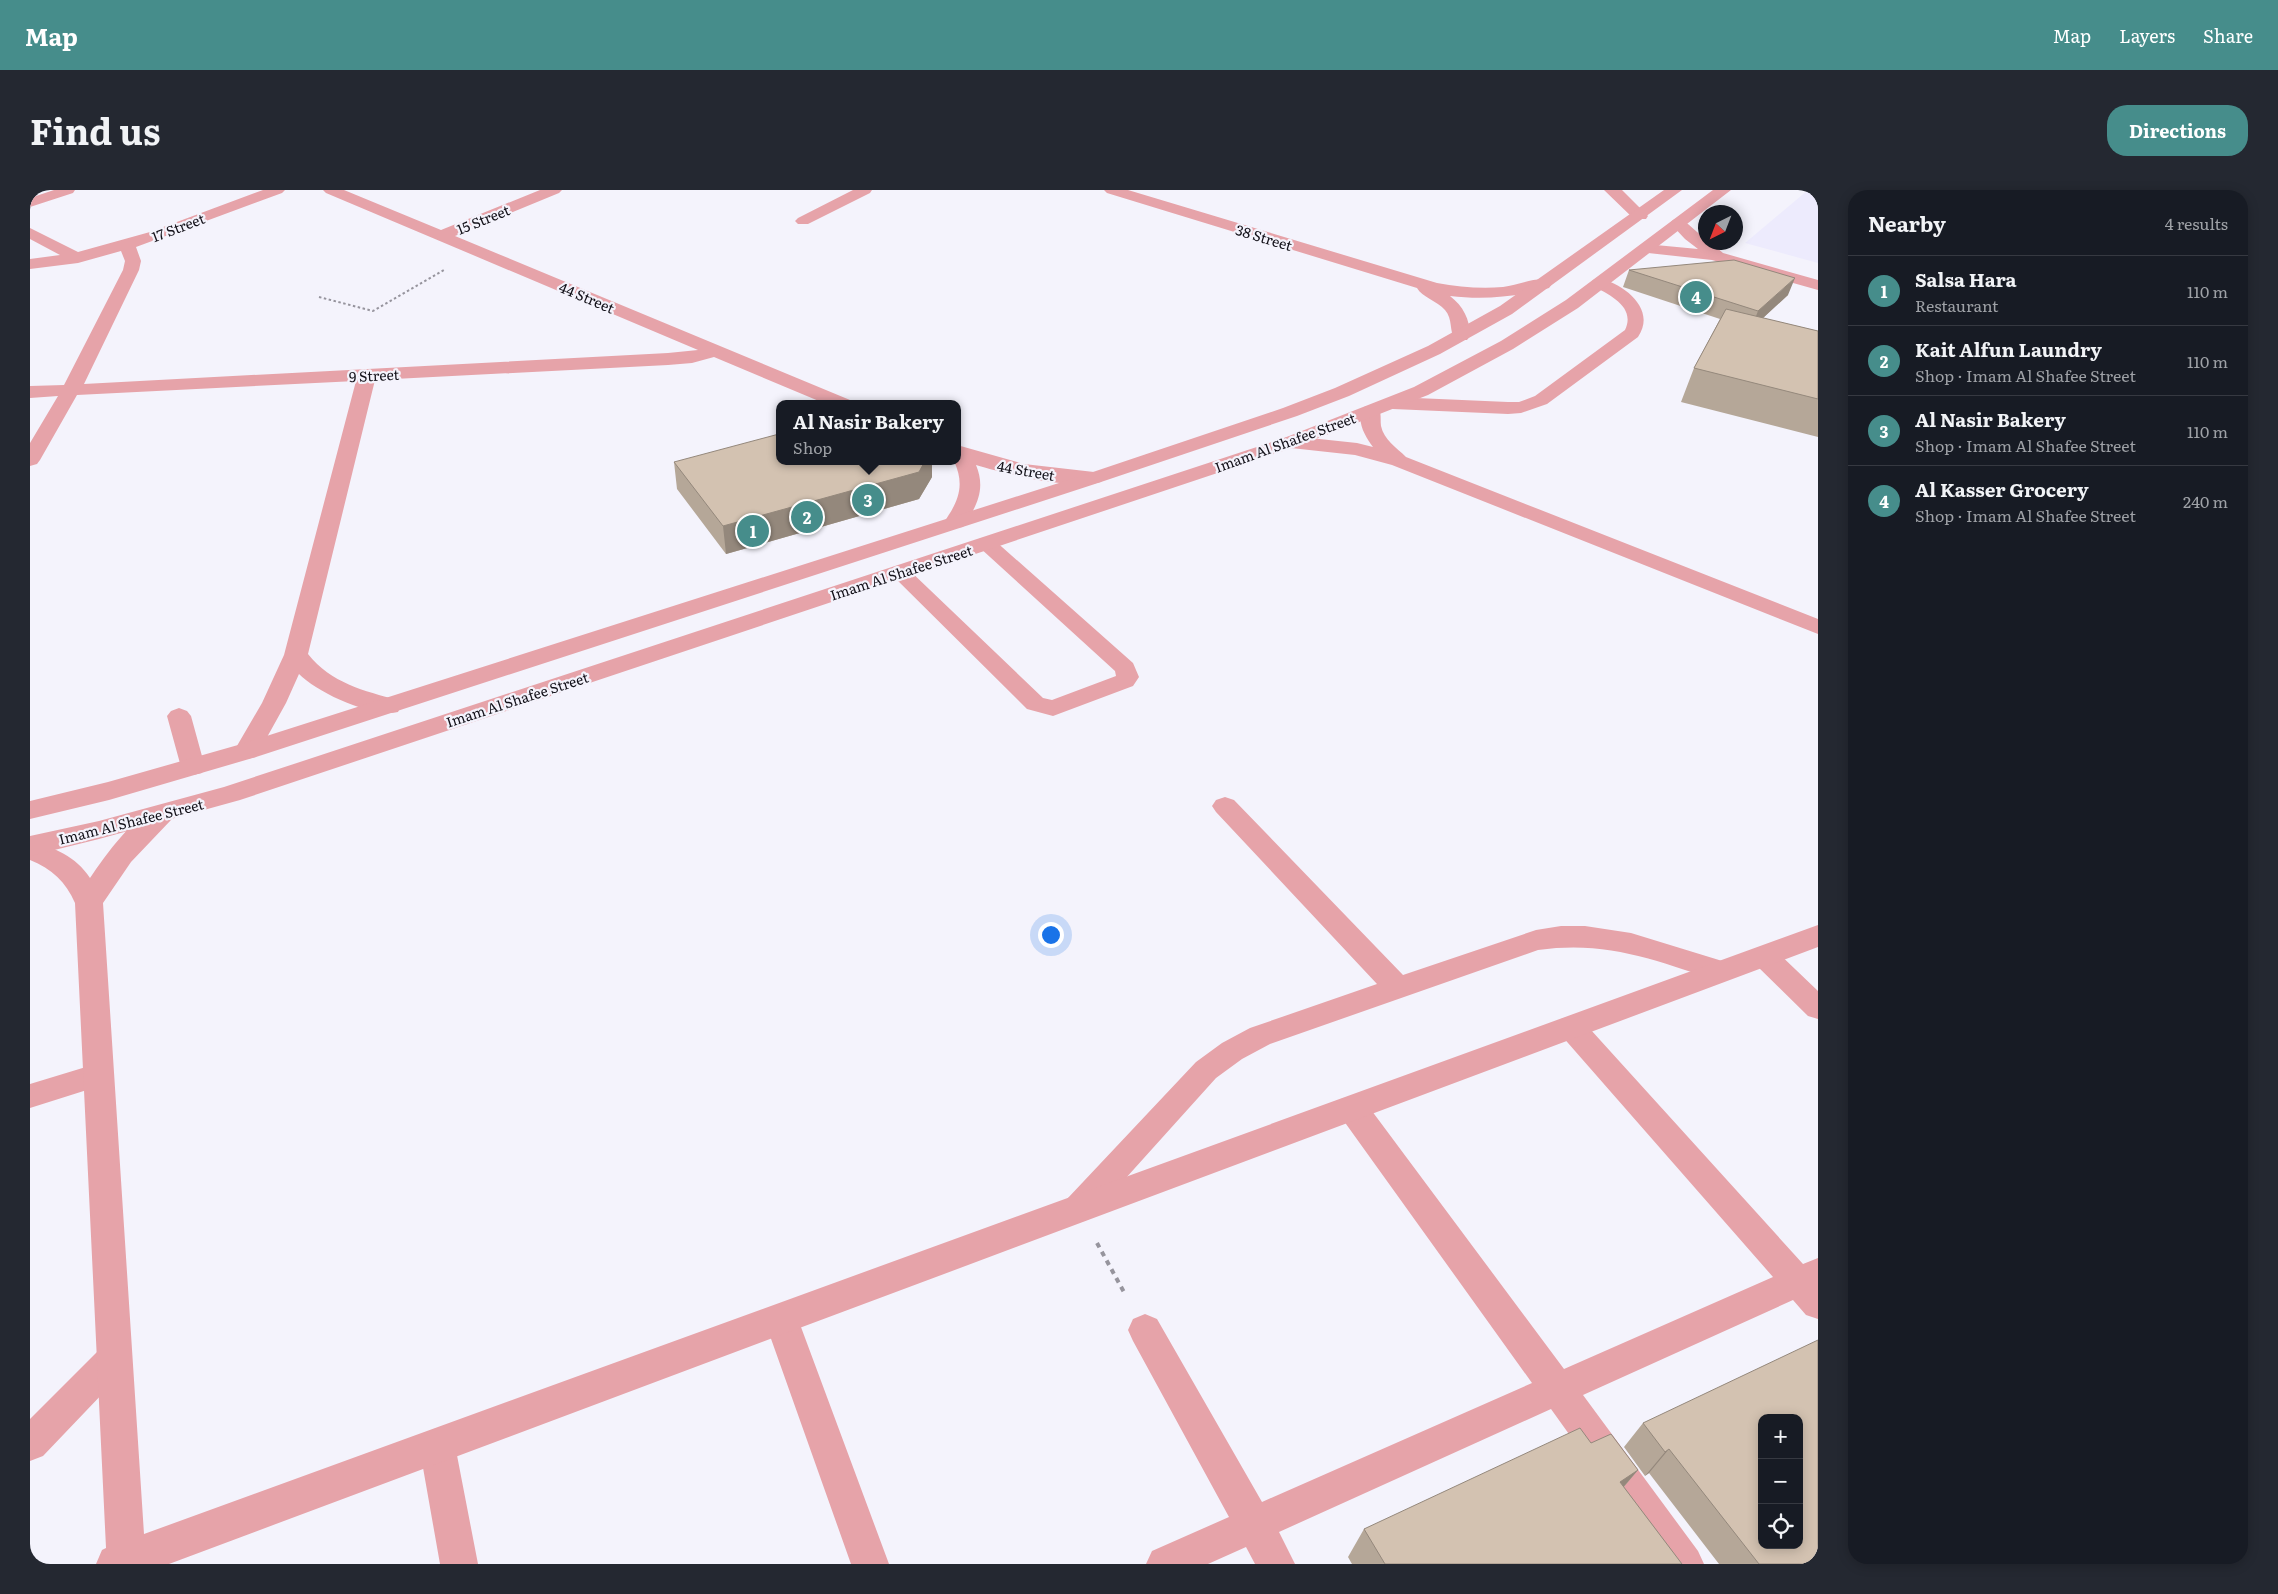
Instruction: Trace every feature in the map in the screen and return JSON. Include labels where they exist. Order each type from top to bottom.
[{"type":"street","name":"17 Street","points":[[30,264],[78,258],[128,246],[277,190]]},
{"type":"street","name":"44 Street","points":[[331,190],[833,400]]},
{"type":"street","name":"15 Street","points":[[441,236],[554,190]]},
{"type":"street","name":"38 Street","points":[[1112,190],[1417,284],[1473,293],[1508,292],[1543,284]]},
{"type":"street","points":[[1612,190],[1626,200],[1640,216]]},
{"type":"street","name":"Imam Al Shafee Street","points":[[30,810],[109,791],[193,767],[389,706],[1094,478],[1325,399],[1390,371],[1461,336],[1506,310],[1674,190]]},
{"type":"street","name":"Imam Al Shafee Street","points":[[30,846],[162,814],[231,794],[1291,442],[1371,412],[1446,378],[1541,324],[1645,250],[1722,190]]},
{"type":"street","points":[[30,233],[78,258]]},
{"type":"street","points":[[30,460],[71,390],[131,270],[133,261],[128,246]]},
{"type":"street","name":"38 Street","points":[[1417,284],[1441,297],[1450,305],[1458,315],[1462,325],[1461,336]]},
{"type":"street","name":"9 Street","points":[[30,392],[674,359],[716,351]]},
{"type":"street","points":[[247,751],[274,703],[296,655],[367,375]]},
{"type":"street","points":[[1371,412],[1371,431],[1377,441],[1399,461]]},
{"type":"street","points":[[1291,442],[1313,442],[1357,448],[1399,461],[1818,627]]},
{"type":"street","name":"44 Street","points":[[961,453],[983,461],[1036,473],[1094,478]]},
{"type":"street","name":"44 Street","points":[[955,522],[965,510],[972,484],[969,468],[961,456]]},
{"type":"street","points":[[296,655],[304,668],[330,686],[347,695],[389,706]]},
{"type":"street","points":[[89,903],[103,879],[120,856],[162,814]]},
{"type":"street","points":[[30,850],[48,856],[67,868],[82,884],[89,903],[114,1357],[121,1562],[1818,936]]},
{"type":"lane","points":[[30,203],[68,190]]},
{"type":"lane","points":[[803,221],[865,190]]},
{"type":"lane","points":[[1678,223],[1698,243],[1723,256]]},
{"type":"lane","points":[[1645,250],[1690,251],[1723,256],[1818,285]]},
{"type":"lane","points":[[1393,403],[1508,408],[1521,407],[1541,400],[1632,333],[1637,325],[1638,317],[1634,308],[1614,291],[1600,283]]},
{"type":"lane","points":[[900,572],[1035,704],[1054,708],[1125,681],[1128,677],[1125,668],[986,543]]},
{"type":"lane","points":[[179,716],[193,767]]},
{"type":"lane","points":[[1225,806],[1398,988]]},
{"type":"lane","points":[[1078,1209],[1183,1092],[1206,1070],[1232,1051],[1260,1036],[1536,940],[1558,936],[1606,936],[1632,942],[1722,971]]},
{"type":"lane","points":[[1764,956],[1818,1008]]},
{"type":"lane","points":[[1165,1564],[1558,1389],[1811,1286],[1571,1027]]},
{"type":"lane","points":[[30,1096],[99,1075]]},
{"type":"lane","points":[[1352,1108],[1685,1564]]},
{"type":"lane","points":[[780,1319],[870,1564]]},
{"type":"lane","points":[[1145,1330],[1276,1564]]},
{"type":"lane","points":[[30,1444],[114,1357]]},
{"type":"lane","points":[[437,1445],[458,1564]]},
{"type":"path","points":[[320,297],[373,311],[477,251]]},
{"type":"path","points":[[1078,1209],[1145,1330]]},
{"type":"shaded area","points":[[1808,190],[1818,190],[1818,263],[1745,243]]},
{"type":"building","points":[[1734,260],[1795,278],[1758,311],[1629,270]]},
{"type":"building","points":[[1726,309],[1818,331],[1818,399],[1694,368]]},
{"type":"building","points":[[776,435],[776,465],[923,465],[919,472],[723,526],[674,462]]},
{"type":"building","points":[[1818,1340],[1818,1564],[1759,1564],[1669,1449],[1665,1452],[1643,1423]]},
{"type":"building","points":[[1580,1428],[1591,1443],[1611,1434],[1638,1470],[1620,1482],[1682,1564],[1385,1564],[1364,1529]]},
{"type":"place","name":"Al Kasser Grocery","points":[[1696,297]]},
{"type":"place","name":"Al Nasir Bakery","points":[[868,500]]},
{"type":"place","name":"Kait Alfun Laundry","points":[[807,517]]},
{"type":"place","name":"Salsa Hara","points":[[753,531]]}]
